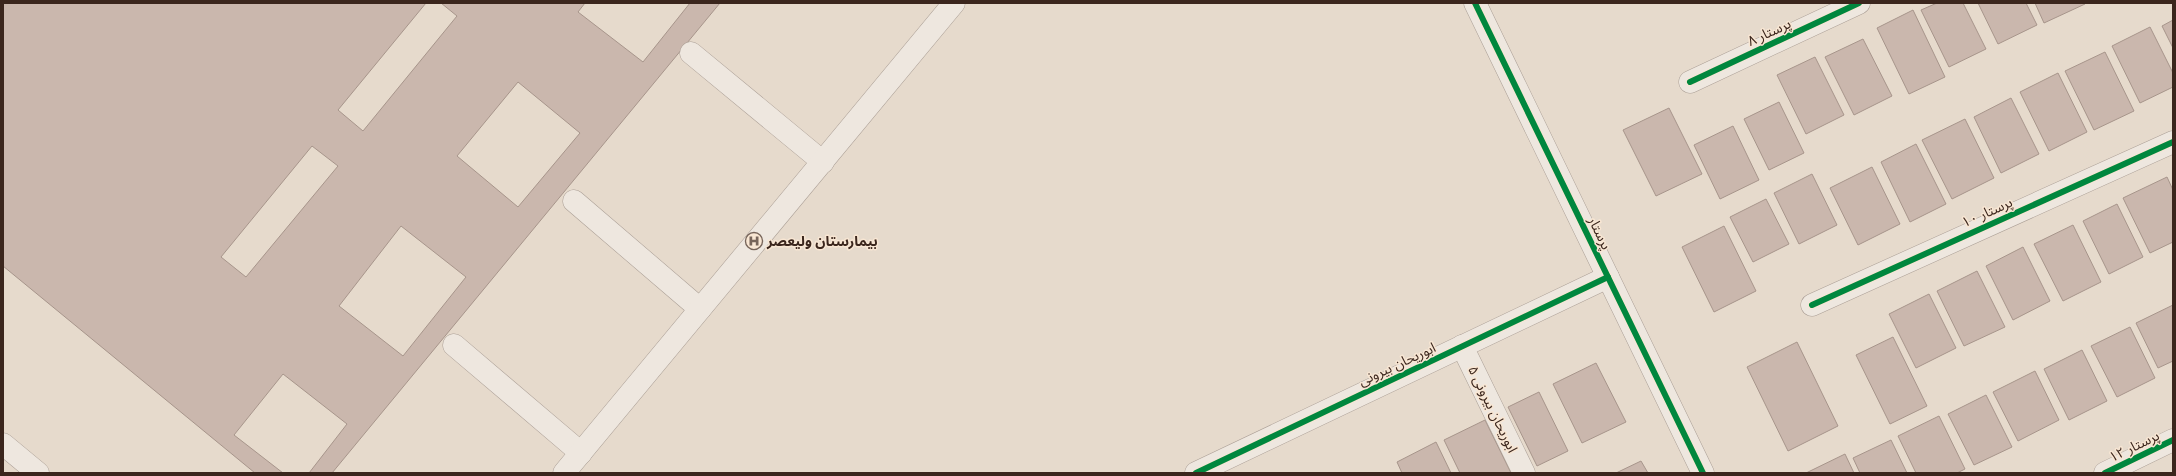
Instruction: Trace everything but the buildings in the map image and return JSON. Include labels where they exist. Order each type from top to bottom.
[{"type":"street","name":"پرستار","points":[[1475,3],[1703,473]]},
{"type":"street","name":"پرستار ۸","points":[[1690,82],[1858,3]]},
{"type":"street","points":[[564,473],[823,162],[944,7]]},
{"type":"street","points":[[691,53],[823,162]]},
{"type":"street","name":"پرستار ۱۰","points":[[1812,305],[2173,142]]},
{"type":"street","points":[[574,201],[700,309]]},
{"type":"street","name":"ابوریحان بیرونی","points":[[1196,473],[1608,277]]},
{"type":"street","points":[[454,345],[581,453]]},
{"type":"street","name":"ابوریحان بیرونی ۵","points":[[1462,346],[1524,473]]},
{"type":"street","name":"پرستار ۱۲","points":[[2105,473],[2173,440]]},
{"type":"street","points":[[3,444],[38,473]]},
{"type":"cycle path","points":[[1475,3],[1703,473]]},
{"type":"cycle path","points":[[1690,82],[1859,3]]},
{"type":"cycle path","points":[[1812,305],[2173,142]]},
{"type":"cycle path","points":[[1196,473],[1608,277]]},
{"type":"cycle path","points":[[2105,473],[2173,440]]},
{"type":"place","name":"بیمارستان ولیعصر","points":[[754,241]]}]
